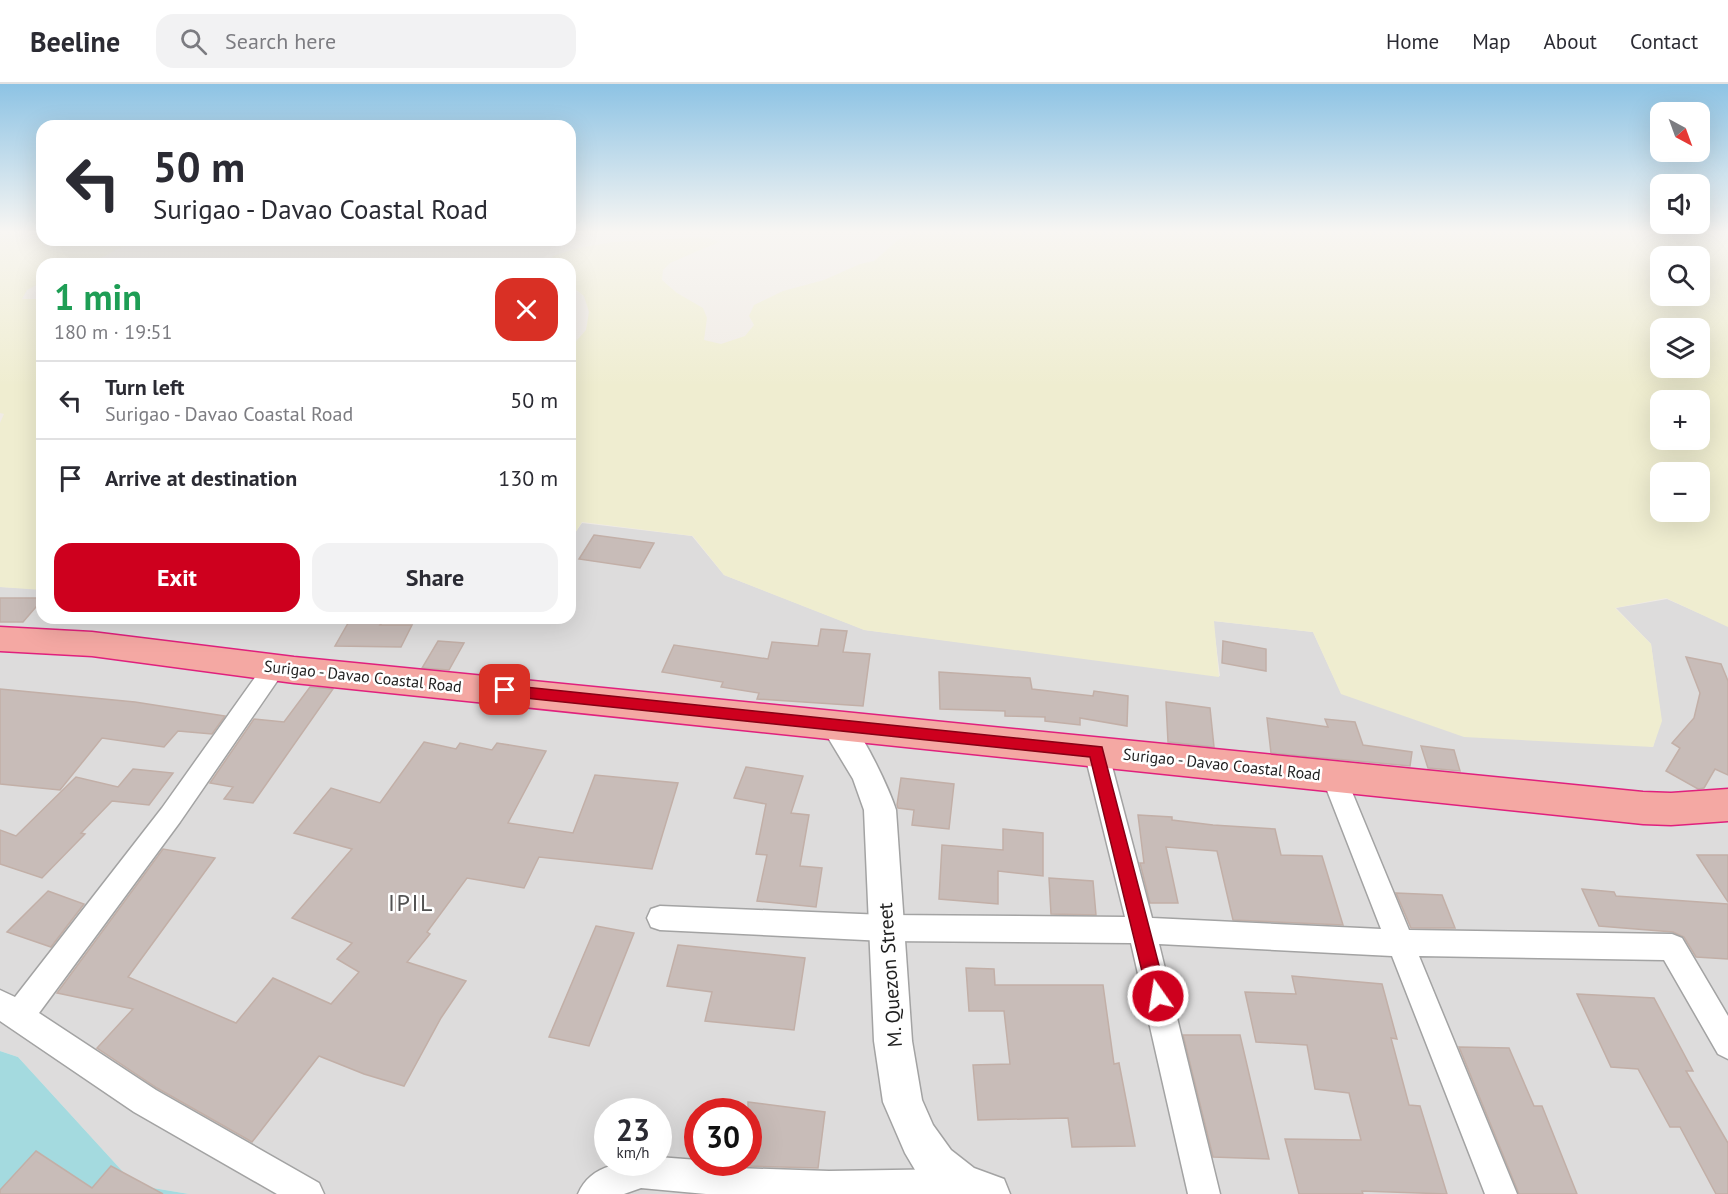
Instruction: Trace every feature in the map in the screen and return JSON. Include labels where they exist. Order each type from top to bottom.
[{"type":"highway","name":"Surigao - Davao Coastal Road","points":[[0,639],[92,644],[274,668],[552,694],[836,726],[1643,808],[1671,809],[1728,805]]},
{"type":"street","points":[[274,668],[177,807],[9,1010],[145,1101],[308,1194]]},
{"type":"street","name":"M. Quezon Street","points":[[836,726],[875,789],[880,810],[893,1041],[903,1102],[918,1139],[936,1165],[976,1190]]},
{"type":"street","points":[[1096,752],[1142,930],[1204,1194]]},
{"type":"street","points":[[1333,775],[1501,1194]]},
{"type":"street","points":[[660,918],[885,928],[1142,930],[1401,943],[1672,947],[1728,1044]]},
{"type":"street","points":[[594,1194],[621,1177],[641,1172],[692,1175],[735,1184],[976,1190]]},
{"type":"shaded area","points":[[0,283],[36,283],[36,285],[27,290],[22,299],[36,299],[36,590],[0,587],[0,423],[4,414],[0,413]]},
{"type":"shaded area","points":[[576,283],[665,283],[677,293],[703,308],[707,318],[704,340],[721,344],[745,336],[754,325],[749,316],[754,305],[783,291],[814,283],[1650,283],[1650,306],[1710,306],[1710,283],[1728,283],[1728,627],[1666,598],[1615,608],[1651,644],[1662,721],[1653,747],[1464,737],[1341,694],[1313,632],[1214,621],[1219,677],[864,630],[724,575],[693,536],[582,522],[576,532],[576,341],[586,330],[589,312],[584,296],[576,290]]},
{"type":"shaded area","points":[[582,523],[692,536],[724,575],[865,630],[1220,676],[1213,621],[1313,632],[1341,693],[1653,747],[1661,720],[1651,644],[1616,608],[1667,599],[1728,626],[1728,1194],[189,1194],[135,1185],[18,1057],[0,1051],[0,587],[36,589],[36,624],[576,624],[576,532]]},
{"type":"water","points":[[0,1051],[18,1057],[135,1185],[189,1194],[0,1194]]},
{"type":"building","points":[[594,535],[654,543],[640,568],[579,559]]},
{"type":"building","points":[[0,598],[36,598],[36,607],[23,622],[0,622]]},
{"type":"building","points":[[348,624],[412,625],[401,647],[335,646]]},
{"type":"building","points":[[821,629],[847,631],[843,652],[870,654],[863,706],[757,699],[759,693],[721,687],[723,682],[662,672],[674,645],[768,659],[772,642],[818,646]]},
{"type":"building","points":[[438,641],[464,643],[449,670],[422,668]]},
{"type":"building","points":[[1223,641],[1266,649],[1266,671],[1222,663]]},
{"type":"building","points":[[1686,657],[1721,664],[1728,681],[1728,775],[1715,769],[1704,788],[1698,789],[1666,771],[1680,748],[1672,743],[1694,718],[1700,693]]},
{"type":"building","points":[[939,672],[1030,678],[1032,689],[1093,696],[1094,691],[1128,696],[1127,726],[1080,718],[1080,725],[1045,721],[1045,717],[1005,716],[1005,711],[940,709]]},
{"type":"building","points":[[310,687],[333,689],[253,803],[224,799],[233,787],[210,783],[254,719],[284,722]]},
{"type":"building","points":[[0,689],[135,702],[225,716],[212,734],[178,731],[164,747],[102,738],[60,790],[0,784]]},
{"type":"building","points":[[1166,702],[1210,708],[1214,747],[1168,742]]},
{"type":"building","points":[[1267,718],[1328,727],[1325,719],[1355,722],[1363,745],[1412,752],[1410,766],[1271,753]]},
{"type":"building","points":[[424,742],[456,749],[460,743],[492,750],[497,743],[546,751],[508,823],[573,833],[595,775],[678,783],[652,869],[539,857],[524,888],[467,878],[427,932],[430,934],[407,962],[466,981],[441,1018],[404,1086],[364,1074],[319,1056],[252,1142],[157,1088],[97,1048],[133,1009],[57,993],[163,849],[215,858],[128,977],[236,1023],[273,978],[331,1004],[359,972],[337,959],[352,943],[292,918],[352,849],[294,833],[331,788],[380,803]]},
{"type":"building","points":[[1421,746],[1454,750],[1460,771],[1428,768]]},
{"type":"building","points":[[746,767],[803,776],[791,813],[809,815],[800,866],[822,868],[816,907],[757,901],[767,855],[756,854],[766,804],[734,798]]},
{"type":"building","points":[[133,769],[173,773],[149,805],[112,801],[81,833],[85,834],[42,878],[0,864],[0,830],[16,836],[76,777],[118,787]]},
{"type":"building","points":[[901,778],[954,784],[949,829],[912,825],[914,810],[898,808],[897,805]]},
{"type":"building","points":[[1138,815],[1172,817],[1172,820],[1213,825],[1275,829],[1281,855],[1322,856],[1343,925],[1233,920],[1217,851],[1166,847],[1178,903],[1150,903],[1140,863],[1144,863]]},
{"type":"building","points":[[1003,829],[1043,833],[1043,876],[998,871],[998,904],[939,899],[942,845],[1003,850]]},
{"type":"building","points":[[1697,855],[1728,855],[1728,902]]},
{"type":"building","points":[[1049,878],[1093,881],[1096,915],[1051,914]]},
{"type":"building","points":[[1582,889],[1614,892],[1616,896],[1728,904],[1728,959],[1696,957],[1684,937],[1673,932],[1599,926]]},
{"type":"building","points":[[48,891],[84,904],[51,947],[7,932]]},
{"type":"building","points":[[1396,893],[1442,895],[1455,928],[1411,928]]},
{"type":"building","points":[[596,926],[634,933],[589,1046],[549,1037]]},
{"type":"building","points":[[678,945],[805,958],[794,1030],[705,1021],[712,992],[667,986]]},
{"type":"building","points":[[966,968],[994,969],[995,985],[1103,985],[1114,1064],[1119,1063],[1135,1146],[1072,1147],[1068,1118],[978,1120],[973,1065],[1010,1064],[1004,1011],[969,1011]]},
{"type":"building","points":[[1292,976],[1382,984],[1397,1039],[1391,1038],[1409,1105],[1420,1106],[1447,1194],[1362,1191],[1363,1194],[1299,1194],[1285,1139],[1361,1140],[1349,1093],[1315,1089],[1307,1045],[1256,1042],[1245,992],[1296,994]]},
{"type":"building","points":[[1577,994],[1654,998],[1693,1071],[1686,1071],[1728,1143],[1728,1194],[1716,1194],[1680,1127],[1670,1127],[1638,1069],[1611,1067]]},
{"type":"building","points":[[1183,1035],[1240,1035],[1269,1159],[1213,1157]]},
{"type":"building","points":[[1459,1047],[1509,1048],[1534,1106],[1542,1106],[1577,1194],[1519,1194]]},
{"type":"building","points":[[762,1104],[825,1112],[818,1168],[762,1166]]},
{"type":"building","points":[[36,1151],[92,1188],[111,1166],[163,1194],[0,1194],[0,1190]]},
{"type":"district","name":"IPIL","points":[[411,903]]},
{"type":"route","points":[[505,690],[1096,752],[1158,996]]}]
